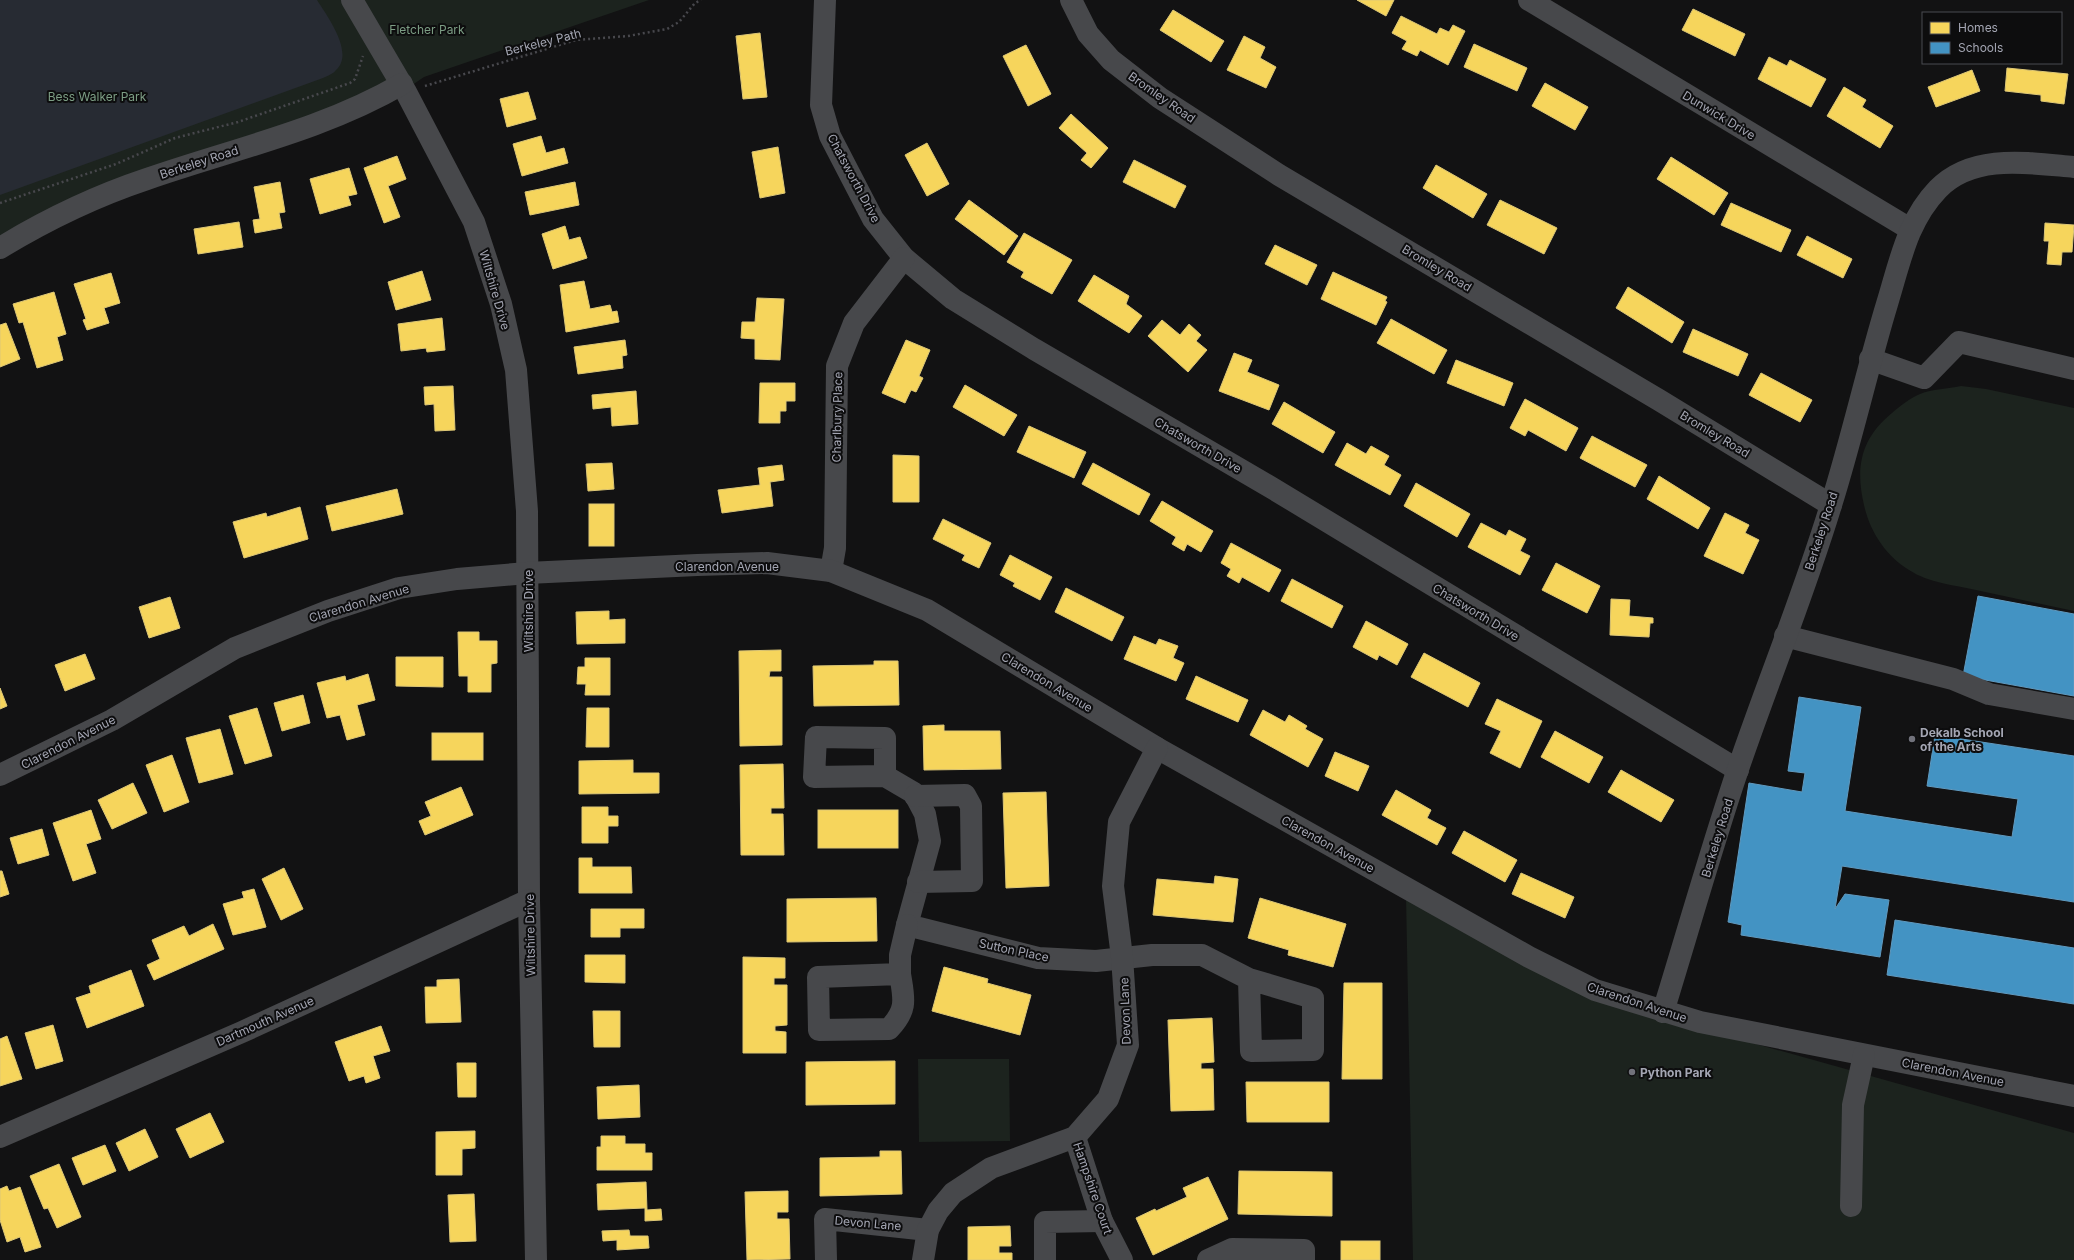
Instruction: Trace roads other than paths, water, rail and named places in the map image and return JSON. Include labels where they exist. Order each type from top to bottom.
[{"type":"street","name":"Wiltshire Drive","points":[[352,0],[404,88],[474,222],[501,304],[516,370],[527,511],[529,900],[536,1260]]},
{"type":"street","name":"Chatsworth Drive","points":[[825,0],[821,105],[830,136],[873,219],[904,258],[960,303],[1272,488],[1738,770]]},
{"type":"street","name":"Bromley Road","points":[[1070,0],[1088,34],[1111,60],[1160,98],[1279,175],[1659,400],[1831,505]]},
{"type":"street","name":"Dunwick Drive","points":[[1529,0],[1910,229]]},
{"type":"street","name":"Berkeley Road","points":[[0,248],[31,229],[140,181],[310,126],[404,88]]},
{"type":"street","name":"Berkeley Road","points":[[1663,1012],[1738,770],[1831,505],[1870,359],[1910,229],[1923,207],[1940,187],[1968,170],[1981,165],[2021,163],[2074,167]]},
{"type":"street","name":"Charlbury Place","points":[[831,571],[835,548],[837,366],[854,323],[904,258]]},
{"type":"street","points":[[1870,359],[1924,378],[1959,342],[2074,369]]},
{"type":"street","name":"Clarendon Avenue","points":[[0,775],[112,720],[235,648],[328,611],[399,588],[457,579],[527,573],[767,564],[831,571],[927,610],[1157,748],[1536,960],[1595,990],[1663,1012],[1700,1022],[2074,1096]]},
{"type":"street","points":[[1785,636],[1954,679],[1989,694],[2074,709]]},
{"type":"street","name":"Devon Lane","points":[[923,1260],[928,1230],[938,1211],[953,1193],[991,1168],[1075,1137],[1108,1099],[1128,1045],[1122,957],[1112,886],[1119,822],[1157,748]]},
{"type":"street","points":[[885,776],[915,796],[925,814],[930,841],[925,866],[918,882],[900,955],[900,974]]},
{"type":"street","points":[[915,796],[965,795],[971,806],[972,881],[918,882]]},
{"type":"street","name":"Dartmouth Avenue","points":[[0,1137],[242,1032],[529,900]]},
{"type":"street","name":"Sutton Place","points":[[907,925],[1038,958],[1096,961],[1122,957],[1152,955],[1202,955],[1249,978]]},
{"type":"street","points":[[1852,1206],[1853,1105],[1864,1055]]},
{"type":"street","name":"Hampshire Court","points":[[1075,1137],[1102,1221],[1122,1260]]},
{"type":"street","name":"Devon Lane","points":[[826,1260],[825,1219],[928,1230]]},
{"type":"street","points":[[1045,1260],[1045,1222],[1102,1221]]},
{"type":"street","points":[[1208,1260],[1232,1249],[1304,1250],[1304,1260]]},
{"type":"place","name":"Dekalb School of the Arts","points":[[1912,739]]},
{"type":"place","name":"Python Park","points":[[1632,1072]]},
{"type":"park label","name":"Fletcher Park","points":[[427,29]]},
{"type":"park label","name":"Bess Walker Park","points":[[97,96]]}]
